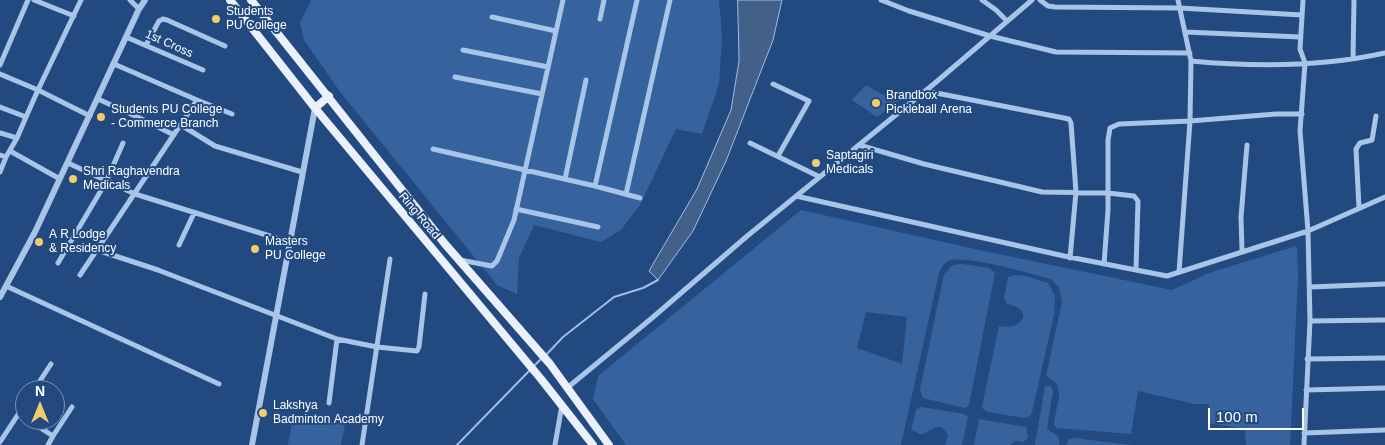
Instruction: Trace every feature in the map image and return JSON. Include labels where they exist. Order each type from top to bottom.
[{"type":"main road","name":"Ring Road","points":[[230,0],[314,108],[562,404],[593,445]]},
{"type":"main road","name":"Ring Road","points":[[253,1],[459,260],[550,364],[609,445]]},
{"type":"main road","points":[[314,108],[329,96]]},
{"type":"main road","points":[[556,397],[567,388]]},
{"type":"street","points":[[0,64],[28,0]]},
{"type":"street","points":[[34,0],[74,16]]},
{"type":"street","points":[[0,172],[81,0]]},
{"type":"street","points":[[130,0],[139,9]]},
{"type":"street","points":[[0,297],[35,232],[139,9],[146,0]]},
{"type":"street","points":[[459,260],[492,266],[497,261],[514,220],[563,0]]},
{"type":"street","points":[[600,19],[604,0]]},
{"type":"street","points":[[596,186],[637,0]]},
{"type":"street","points":[[626,194],[670,0]]},
{"type":"street","points":[[881,0],[908,11],[990,36],[1056,52],[1190,53]]},
{"type":"street","points":[[982,0],[1007,21]]},
{"type":"street","points":[[567,388],[796,196],[926,91],[1032,0]]},
{"type":"street","points":[[1040,0],[1048,6],[1055,7],[1180,8],[1302,15]]},
{"type":"street","points":[[1178,0],[1191,61],[1190,121],[1179,272]]},
{"type":"street","points":[[1303,0],[1300,49],[1304,63],[1300,131],[1308,230],[1310,287],[1304,445]]},
{"type":"street","points":[[1353,59],[1354,0]]},
{"type":"street","points":[[492,17],[556,31]]},
{"type":"street","points":[[146,44],[159,22],[163,19],[226,46]]},
{"type":"street","points":[[1185,32],[1300,37]]},
{"type":"street","name":"1st Cross","points":[[126,37],[203,70]]},
{"type":"street","points":[[463,50],[548,67]]},
{"type":"street","points":[[1191,61],[1304,63],[1353,59],[1385,53]]},
{"type":"street","points":[[114,64],[232,114]]},
{"type":"street","points":[[0,74],[38,90],[90,116]]},
{"type":"street","points":[[455,77],[542,94]]},
{"type":"street","points":[[564,179],[586,80]]},
{"type":"street","points":[[773,84],[809,102],[778,156]]},
{"type":"street","points":[[926,91],[1069,119],[1071,123],[1076,192],[1070,258]]},
{"type":"street","points":[[98,99],[174,136]]},
{"type":"street","points":[[80,275],[197,100]]},
{"type":"street","points":[[0,107],[26,118]]},
{"type":"street","points":[[252,445],[314,108]]},
{"type":"street","points":[[1104,264],[1108,210],[1108,140],[1110,128],[1119,124],[1302,114]]},
{"type":"street","points":[[1359,208],[1356,149],[1360,144],[1372,140],[1376,116]]},
{"type":"street","points":[[181,125],[215,146],[302,172]]},
{"type":"street","points":[[0,133],[17,138]]},
{"type":"street","points":[[750,143],[820,177]]},
{"type":"street","points":[[58,263],[106,182],[123,144]]},
{"type":"street","points":[[859,145],[924,164],[1042,192],[1108,193],[1134,196],[1137,198],[1136,269]]},
{"type":"street","points":[[1242,252],[1241,216],[1247,145]]},
{"type":"street","points":[[433,149],[596,186],[640,198]]},
{"type":"street","points":[[10,151],[60,179]]},
{"type":"street","points":[[0,155],[6,157]]},
{"type":"street","points":[[68,163],[135,194],[289,242]]},
{"type":"street","points":[[796,196],[1070,258],[1167,276],[1308,230],[1385,197]]},
{"type":"street","points":[[516,209],[598,227]]},
{"type":"street","points":[[179,245],[194,213]]},
{"type":"street","points":[[97,250],[158,270],[337,339],[377,347],[417,351],[425,294]]},
{"type":"street","points":[[362,445],[390,258]]},
{"type":"street","points":[[1310,287],[1385,284]]},
{"type":"street","points":[[6,286],[219,384]]},
{"type":"street","points":[[1310,321],[1385,320]]},
{"type":"street","points":[[329,403],[337,339]]},
{"type":"street","points":[[1307,359],[1385,358]]},
{"type":"street","points":[[41,380],[51,364]]},
{"type":"street","points":[[1306,390],[1385,388]]},
{"type":"street","points":[[555,445],[562,404]]},
{"type":"street","points":[[48,445],[72,407]]},
{"type":"street","points":[[0,442],[15,419]]},
{"type":"street","points":[[43,430],[53,436]]},
{"type":"street","points":[[1304,433],[1385,430]]},
{"type":"shaded area","points":[[311,0],[719,0],[722,36],[719,84],[702,134],[676,129],[640,205],[621,230],[601,242],[534,225],[519,258],[517,294],[497,285],[341,93],[304,40],[300,23]]},
{"type":"shaded area","points":[[738,0],[782,0],[773,40],[726,161],[693,231],[658,280],[649,271],[697,189],[731,110],[739,61]]},
{"type":"shaded area","points":[[866,85],[883,95],[889,94],[898,101],[877,117],[852,100]]},
{"type":"shaded area","points":[[801,210],[979,250],[1172,290],[1209,273],[1296,246],[1297,248],[1298,277],[1290,445],[1246,445],[1245,429],[1208,423],[1209,404],[1195,404],[1138,391],[1131,434],[1056,428],[1054,425],[1059,391],[1053,380],[1046,376],[1062,302],[1059,287],[1051,279],[969,260],[948,261],[942,266],[939,273],[901,445],[626,445],[593,399],[598,376]],"holes":[[[866,312],[907,317],[902,364],[857,348]]]},
{"type":"shaded area","points":[[962,264],[989,268],[995,273],[969,405],[965,408],[923,398],[920,390],[944,274],[953,265]]},
{"type":"shaded area","points":[[1015,275],[1026,276],[1048,283],[1055,296],[1054,315],[1032,412],[1030,416],[1024,418],[988,412],[982,406],[999,326],[1015,326],[1023,316],[1023,312],[1007,304],[1004,298],[1008,277]]},
{"type":"shaded area","points":[[1045,386],[1051,386],[1053,391],[1047,429],[1058,437],[1059,445],[1035,445]]},
{"type":"shaded area","points":[[921,407],[964,414],[968,417],[962,445],[945,445],[948,436],[942,428],[934,428],[923,434],[911,430],[916,410]]},
{"type":"shaded area","points":[[293,417],[345,425],[341,445],[288,445]]},
{"type":"shaded area","points":[[979,419],[1026,427],[1028,437],[1024,442],[1016,441],[1010,445],[974,445]]},
{"type":"shaded area","points":[[1069,439],[1131,445],[1066,445]]},
{"type":"waterway","points":[[545,356],[563,337],[614,297],[643,288],[658,280]]},
{"type":"waterway","points":[[534,366],[541,359]]},
{"type":"waterway","points":[[457,445],[530,370]]},
{"type":"place","name":"Students PU College","points":[[216,19]]},
{"type":"place","name":"Brandbox Pickleball Arena","points":[[876,103]]},
{"type":"place","name":"Students PU College - Commerce Branch","points":[[101,117]]},
{"type":"place","name":"Saptagiri Medicals","points":[[816,163]]},
{"type":"place","name":"Shri Raghavendra Medicals","points":[[73,179]]},
{"type":"place","name":"A R Lodge & Residency","points":[[39,242]]},
{"type":"place","name":"Masters PU College","points":[[255,249]]},
{"type":"place","name":"Lakshya Badminton Academy","points":[[263,413]]}]
